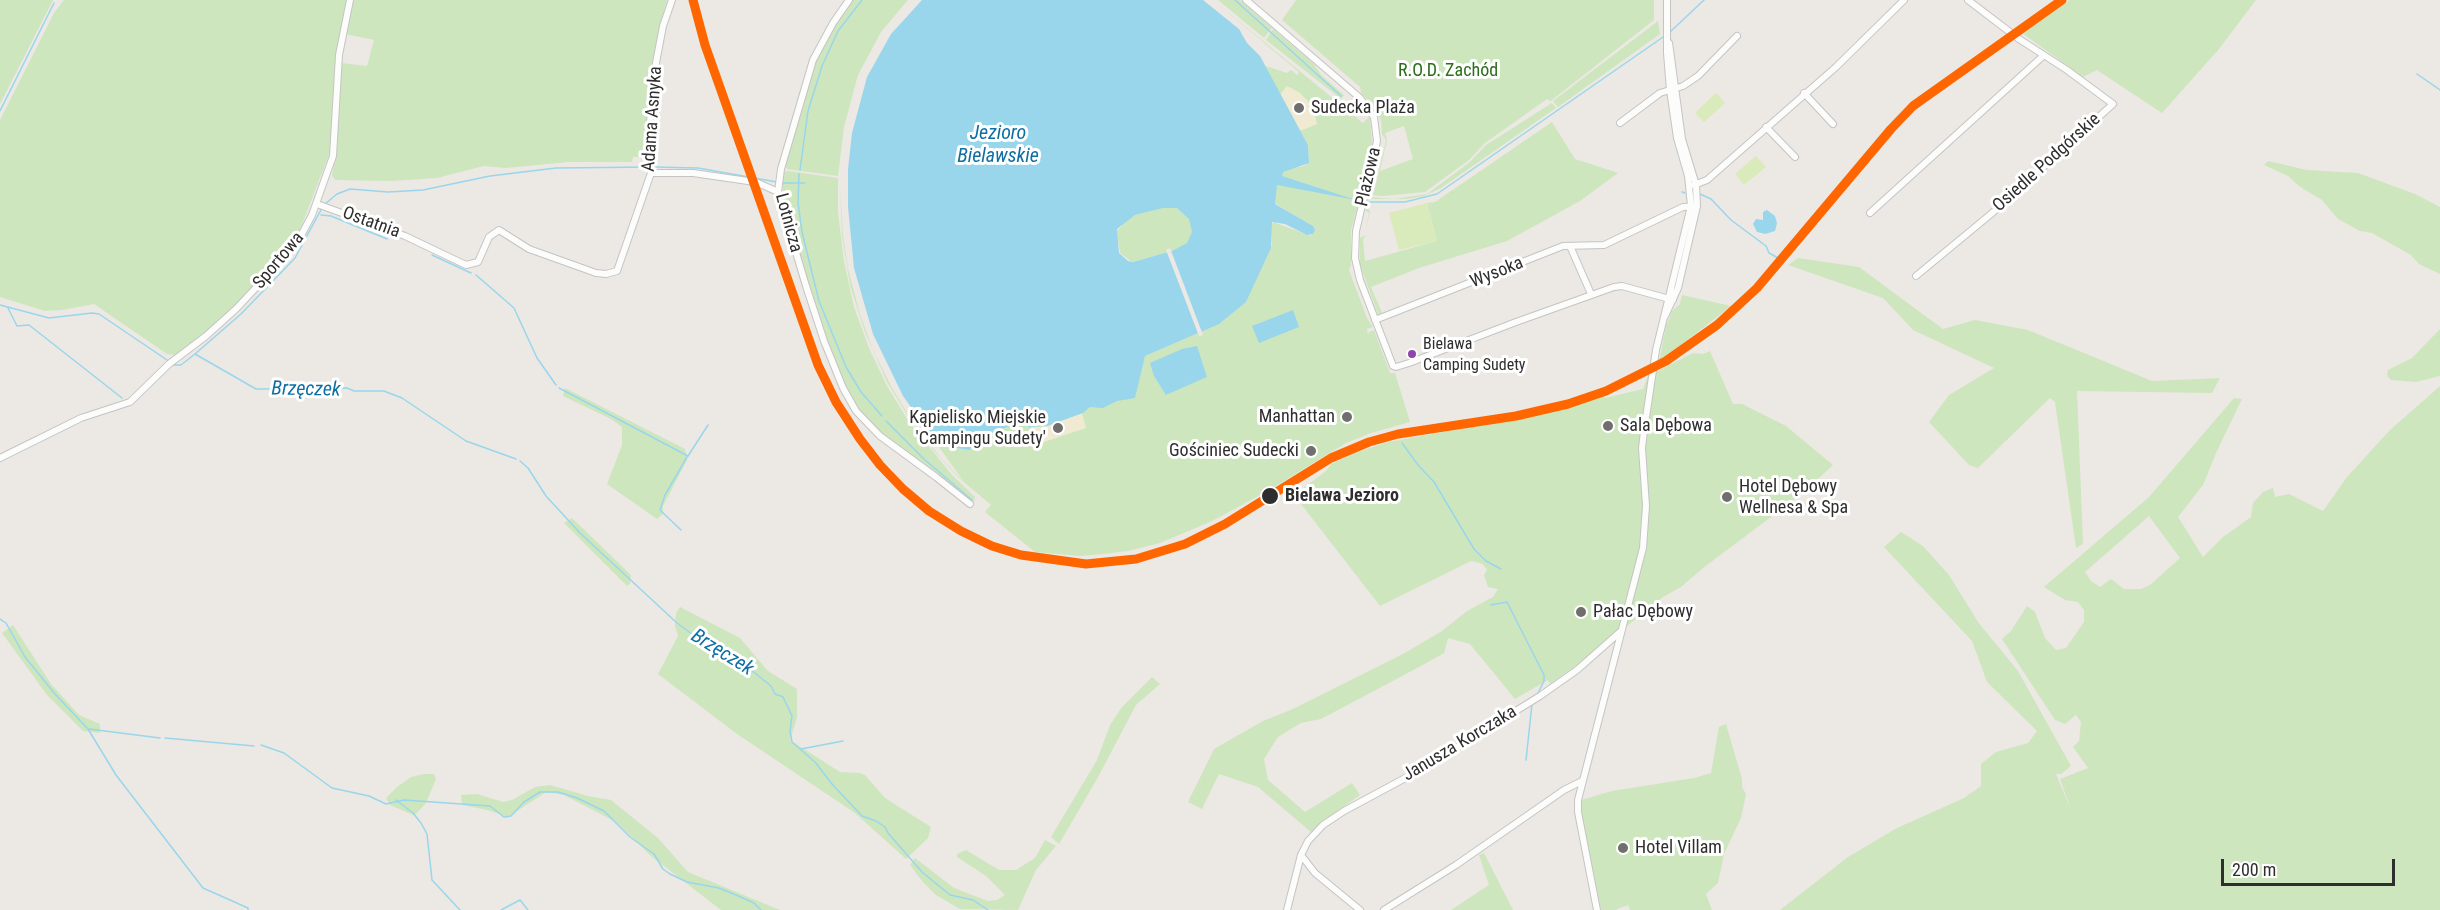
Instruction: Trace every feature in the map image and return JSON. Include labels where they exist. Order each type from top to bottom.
[{"type":"street","name":"Sportowa","points":[[0,458],[81,418],[130,402],[171,362],[219,326],[269,275],[301,237],[321,205],[334,149],[340,48],[350,0]]},
{"type":"street","name":"Adama Asnyka","points":[[617,271],[651,169],[650,122],[656,63],[663,26],[672,0]]},
{"type":"street","name":"Lotnicza","points":[[849,0],[814,57],[779,178],[778,190],[824,340],[843,387],[856,411],[880,436],[931,472],[970,504]]},
{"type":"street","name":"Plażowa","points":[[1246,0],[1360,98],[1374,117],[1377,142],[1356,231],[1354,252],[1358,276],[1390,361],[1396,367],[1591,294]]},
{"type":"street","points":[[1597,910],[1578,812],[1582,781],[1643,548],[1646,506],[1642,448],[1656,350],[1694,206],[1693,186],[1677,138],[1667,0]]},
{"type":"street","points":[[1693,186],[1707,180],[1836,67],[1904,0]]},
{"type":"street","name":"Osiedle Podgórskie","points":[[1916,276],[1991,214],[2113,104],[2067,70],[2043,56],[1969,0]]},
{"type":"street","points":[[1620,123],[1660,93],[1683,86],[1698,76],[1737,36]]},
{"type":"street","points":[[1870,213],[2043,56]]},
{"type":"street","points":[[1804,93],[1833,124]]},
{"type":"street","points":[[1766,127],[1795,157]]},
{"type":"street","points":[[651,169],[748,181],[778,190]]},
{"type":"street","name":"Ostatnia","points":[[321,205],[405,236],[462,263],[471,265],[480,259],[490,234],[500,230],[529,249],[597,273],[606,274],[617,271]]},
{"type":"street","name":"Wysoka","points":[[1375,320],[1563,246],[1604,245],[1683,207],[1694,206]]},
{"type":"street","points":[[1570,246],[1591,294],[1622,286],[1671,299]]},
{"type":"street","name":"Janusza Korczaka","points":[[1287,910],[1301,855],[1314,833],[1344,812],[1422,769],[1540,696],[1577,670],[1622,631]]},
{"type":"street","points":[[1606,644],[1618,644]]},
{"type":"street","points":[[1384,910],[1456,865],[1564,790],[1582,781]]},
{"type":"street","points":[[1301,855],[1315,873],[1360,910]]},
{"type":"green space","points":[[0,0],[53,0],[0,104]]},
{"type":"green space","points":[[64,0],[347,0],[336,54],[331,149],[298,235],[277,262],[239,302],[213,327],[175,355],[167,354],[94,304],[45,311],[0,297],[0,120],[54,13]]},
{"type":"green space","points":[[352,0],[667,0],[651,69],[644,157],[633,157],[632,162],[568,162],[506,168],[484,166],[437,178],[391,181],[335,180],[332,175],[337,149],[341,63],[367,66],[374,40],[345,34]]},
{"type":"green space","points":[[852,0],[908,0],[881,32],[858,75],[844,127],[838,176],[787,169],[785,166],[815,61]]},
{"type":"green space","points":[[1213,0],[1363,123],[1369,117],[1370,119],[1372,143],[1365,176],[1362,175],[1360,196],[1351,231],[1349,270],[1367,318],[1373,327],[1367,329],[1368,335],[1374,330],[1390,373],[1395,373],[1410,422],[1346,443],[1266,492],[1212,521],[1160,543],[1128,551],[1080,556],[1035,552],[985,512],[991,505],[959,478],[934,451],[911,421],[887,382],[865,332],[850,285],[842,235],[840,184],[848,269],[860,314],[873,350],[914,424],[940,457],[964,482],[934,440],[954,447],[1017,422],[1051,424],[1084,412],[1086,406],[1142,364],[1145,356],[1198,333],[1167,253],[1132,262],[1120,253],[1117,231],[1126,221],[1135,215],[1174,206],[1192,216],[1194,238],[1172,251],[1272,246],[1271,226],[1273,222],[1311,236],[1314,227],[1276,204],[1256,199],[1281,177],[1282,170],[1304,166],[1309,161],[1308,145],[1290,112],[1274,91],[1266,66],[1287,73],[1291,70],[1297,75],[1299,72]]},
{"type":"green space","points":[[1218,0],[1240,0],[1272,28],[1264,38]]},
{"type":"green space","name":"R.O.D. Zachód","points":[[1296,0],[1654,0],[1654,20],[1552,100],[1547,99],[1485,143],[1469,160],[1425,192],[1383,196],[1369,195],[1374,192],[1386,140],[1382,134],[1381,120],[1371,103],[1361,93],[1360,87],[1282,20]],"holes":[[[1404,126],[1413,159],[1380,171],[1387,140],[1385,133]]]},
{"type":"green space","points":[[2070,0],[2256,0],[2219,49],[2162,113],[2097,70],[2083,77],[2022,33]]},
{"type":"green space","points":[[1658,21],[1660,34],[1558,107],[1553,101]]},
{"type":"green space","points":[[1273,29],[1314,64],[1321,75],[1344,95],[1341,99],[1266,40]]},
{"type":"green space","points":[[1716,93],[1725,103],[1704,122],[1695,113]]},
{"type":"green space","points":[[1552,103],[1556,108],[1441,188],[1424,196],[1394,199],[1427,194],[1470,162],[1486,145]]},
{"type":"green space","points":[[1552,122],[1575,159],[1618,173],[1580,201],[1507,241],[1419,268],[1371,287],[1383,315],[1378,314],[1360,265],[1360,238],[1366,235],[1363,239],[1365,261],[1437,241],[1427,203],[1435,202]]},
{"type":"green space","points":[[1756,156],[1766,167],[1744,185],[1735,174]]},
{"type":"green space","points":[[2268,161],[2307,170],[2358,173],[2415,194],[2440,207],[2440,274],[2419,264],[2411,255],[2372,233],[2360,231],[2338,219],[2322,200],[2299,186],[2288,176],[2264,165]]},
{"type":"green space","points":[[783,172],[838,178],[838,212],[844,262],[854,307],[869,348],[887,386],[909,422],[952,475],[975,497],[974,502],[889,441],[858,411],[847,393],[808,287],[804,266],[798,255],[783,198]]},
{"type":"green space","points":[[1368,197],[1394,199],[1369,199],[1367,206],[1370,212],[1365,231],[1369,213],[1365,210]]},
{"type":"green space","points":[[1427,203],[1437,241],[1399,250],[1389,213]]},
{"type":"green space","points":[[1798,258],[1859,267],[1943,329],[1975,320],[2028,330],[2152,381],[2220,378],[2212,393],[2077,391],[2083,544],[2076,548],[2055,402],[2050,398],[1978,468],[1969,465],[1929,422],[1949,395],[1994,368],[1913,330],[1883,298],[1788,265]]},
{"type":"green space","points":[[1682,295],[1731,306],[1659,362],[1666,326],[1672,311],[1680,304]]},
{"type":"green space","points":[[2440,329],[2440,376],[2416,382],[2391,380],[2387,376],[2388,370],[2412,358]]},
{"type":"green space","points":[[1710,351],[1733,404],[1742,404],[1786,426],[1833,465],[1803,493],[1550,684],[1548,680],[1515,699],[1470,644],[1448,638],[1444,653],[1321,719],[1301,723],[1278,737],[1264,759],[1268,780],[1305,812],[1352,783],[1360,795],[1311,832],[1258,787],[1219,774],[1202,809],[1188,802],[1214,749],[1263,721],[1293,709],[1403,654],[1442,631],[1467,611],[1493,597],[1498,589],[1488,587],[1484,575],[1487,570],[1483,564],[1471,561],[1380,606],[1294,495],[1326,471],[1331,464],[1355,453],[1388,442],[1531,416],[1584,402],[1604,394],[1605,398],[1643,389],[1648,376],[1693,353],[1703,354]]},
{"type":"green space","points":[[2440,386],[2440,910],[1780,910],[1848,857],[1897,828],[1964,798],[1981,786],[1981,764],[1996,752],[2028,743],[2037,731],[1987,682],[1972,641],[1884,547],[1901,532],[1923,546],[1949,575],[1978,622],[2018,671],[2071,766],[2061,774],[2056,774],[2072,812],[2060,779],[2088,768],[2073,747],[2079,741],[2081,722],[2076,715],[2065,724],[2055,720],[2002,639],[2011,631],[2027,606],[2035,612],[2045,638],[2056,650],[2066,648],[2084,622],[2084,610],[2078,602],[2065,600],[2044,587],[2149,497],[2234,398],[2242,399],[2203,485],[2178,517],[2203,557],[2223,537],[2251,517],[2253,503],[2263,492],[2273,488],[2275,497],[2289,494],[2323,511],[2347,477],[2390,430]],"holes":[[[2149,516],[2180,558],[2150,585],[2141,589],[2124,589],[2111,579],[2100,587],[2091,581],[2085,572]]]},
{"type":"green space","points":[[565,388],[685,449],[687,460],[663,506],[663,514],[657,519],[607,484],[622,445],[622,427],[611,419],[563,396]]},
{"type":"green space","points":[[572,518],[631,575],[630,584],[627,586],[564,523]]},
{"type":"green space","points":[[680,607],[740,638],[768,671],[797,689],[797,718],[790,740],[840,772],[865,775],[885,798],[931,827],[928,838],[906,859],[855,813],[737,734],[658,674],[678,636],[675,626],[676,613]]},
{"type":"green space","points":[[13,625],[51,684],[79,715],[100,724],[100,733],[83,731],[47,695],[2,633]]},
{"type":"green space","points":[[1152,677],[1160,684],[1136,705],[1059,844],[1051,837],[1097,760],[1110,725],[1122,707]]},
{"type":"green space","points":[[1726,724],[1742,779],[1742,787],[1746,794],[1741,818],[1724,854],[1718,883],[1706,894],[1712,910],[1630,910],[1628,905],[1615,910],[1601,910],[1582,816],[1581,800],[1612,791],[1694,778],[1711,773],[1719,727]]},
{"type":"green space","points":[[434,774],[436,779],[426,803],[416,814],[413,815],[390,805],[386,798],[397,787],[411,777]]},
{"type":"green space","points":[[550,785],[611,800],[658,838],[688,872],[780,910],[721,910],[651,856],[616,822],[564,795],[546,792],[508,817],[462,805],[461,795],[477,794],[503,802],[512,800],[535,787]]},
{"type":"green space","points":[[1045,840],[1056,846],[1036,870],[1018,910],[960,909],[936,895],[910,865],[915,858],[954,888],[988,901],[997,900],[1005,895],[986,876],[957,857],[957,854],[966,850],[999,870],[1016,870],[1035,858]]},
{"type":"green space","points":[[1484,853],[1513,910],[1451,910],[1489,885],[1479,855]]},
{"type":"sand","name":"Sudecka Plaża","points":[[1287,86],[1307,100],[1314,112],[1317,124],[1300,131],[1279,96]]},
{"type":"sand","name":"Kąpielisko Miejskie 'Campingu Sudety'","points":[[1082,413],[1086,428],[1041,443],[1039,436],[1031,432],[1031,427],[1047,426]]},
{"type":"water","name":"Jezioro Bielawskie","points":[[922,0],[1203,0],[1239,29],[1247,43],[1260,56],[1308,145],[1309,163],[1283,172],[1282,176],[1356,200],[1277,185],[1275,204],[1313,226],[1315,230],[1313,234],[1307,235],[1285,224],[1272,222],[1271,248],[1246,302],[1219,324],[1145,356],[1135,398],[1117,401],[1103,408],[1090,407],[1083,413],[1047,426],[1012,425],[985,436],[969,450],[938,445],[903,396],[873,334],[854,268],[848,207],[848,169],[852,133],[867,77],[891,34]],"holes":[[[1163,208],[1177,208],[1189,219],[1192,232],[1187,243],[1172,251],[1133,262],[1128,261],[1119,253],[1117,229],[1135,215]]]},
{"type":"water","points":[[1767,210],[1775,216],[1777,223],[1775,231],[1765,234],[1757,232],[1753,224],[1756,219],[1763,220],[1763,212]]},
{"type":"water","points":[[1293,310],[1299,327],[1259,343],[1252,326]]},
{"type":"water","points":[[1197,346],[1207,377],[1166,395],[1154,376],[1150,363],[1182,349]]},
{"type":"pier","points":[[1170,248],[1203,335],[1199,336],[1166,250]]},
{"type":"waterway","points":[[800,170],[808,111],[822,66],[838,31],[862,0]]},
{"type":"waterway","points":[[1235,0],[1341,96]]},
{"type":"waterway","points":[[1670,32],[1704,0]]},
{"type":"waterway","points":[[0,111],[54,3]]},
{"type":"waterway","points":[[1368,202],[1405,202],[1437,194],[1666,35]]},
{"type":"waterway","points":[[2417,74],[2440,90]]},
{"type":"waterway","points":[[325,204],[337,194],[350,189],[388,192],[423,190],[490,176],[556,168],[650,167]]},
{"type":"waterway","points":[[654,167],[698,168],[777,182]]},
{"type":"waterway","points":[[799,174],[798,203],[802,232],[819,301],[846,367],[861,392],[882,416]]},
{"type":"waterway","points":[[782,183],[805,183]]},
{"type":"waterway","points":[[1700,194],[1711,199],[1731,220],[1766,246],[1769,253],[1780,259]]},
{"type":"waterway","points":[[195,354],[241,314],[295,258],[322,208]]},
{"type":"waterway","points":[[321,215],[331,216],[387,239]]},
{"type":"waterway","points":[[432,255],[471,273]]},
{"type":"waterway","points":[[476,275],[514,308],[537,358],[556,385]]},
{"type":"waterway","name":"Brzęczek","points":[[0,305],[49,318],[99,314],[170,362]]},
{"type":"waterway","points":[[8,308],[17,326],[29,325],[122,398]]},
{"type":"waterway","name":"Brzęczek","points":[[173,365],[181,365],[195,354],[256,389],[347,388],[354,391],[384,391],[402,398],[466,441],[516,459]]},
{"type":"waterway","points":[[559,388],[688,456],[708,425]]},
{"type":"waterway","points":[[886,421],[925,460],[972,500]]},
{"type":"waterway","points":[[1402,443],[1434,482],[1474,549],[1486,561],[1501,569]]},
{"type":"waterway","points":[[681,530],[660,510],[665,495],[687,457]]},
{"type":"waterway","name":"Brzęczek","points":[[520,461],[528,468],[546,496],[580,533],[677,623],[707,645],[724,650],[735,657],[771,686],[775,694],[783,697],[792,716],[790,731],[792,742],[815,762],[862,816],[885,827],[922,872],[950,895],[973,900],[988,910]]},
{"type":"waterway","points":[[1491,605],[1507,602],[1544,675],[1544,681],[1537,695]]},
{"type":"waterway","points":[[0,619],[6,623],[25,657],[88,729],[116,775],[203,888],[248,910]]},
{"type":"waterway","points":[[1526,760],[1532,704]]},
{"type":"waterway","points":[[89,729],[160,738]]},
{"type":"waterway","points":[[165,738],[254,746]]},
{"type":"waterway","points":[[801,749],[843,741]]},
{"type":"waterway","points":[[261,745],[284,753],[332,788],[369,796],[386,804],[404,800],[490,806],[504,817],[511,816],[524,802],[540,792],[558,792],[577,798],[604,811],[630,837],[654,854],[663,869],[670,874],[687,882],[719,888],[754,903],[761,910]]},
{"type":"waterway","points":[[396,800],[413,813],[421,823],[427,834],[432,880],[460,910]]},
{"type":"waterway","points":[[501,910],[520,900],[528,910]]},
{"type":"transit line","points":[[693,0],[705,45],[818,365],[836,402],[860,439],[903,489],[929,511],[961,531],[992,546],[1021,555],[1086,564],[1136,559],[1185,544],[1225,524],[1331,458],[1369,442],[1398,434],[1516,416],[1568,404],[1606,391],[1666,361],[1717,325],[1757,288],[1913,106],[2062,0]]},
{"type":"place","name":"Sudecka Plaża","points":[[1299,108]]},
{"type":"place","name":"Bielawa Camping Sudety","points":[[1412,354]]},
{"type":"place","name":"Manhattan","points":[[1347,417]]},
{"type":"place","name":"Sala Dębowa","points":[[1608,426]]},
{"type":"place","name":"Kąpielisko Miejskie 'Campingu Sudety'","points":[[1058,428]]},
{"type":"place","name":"Gościniec Sudecki","points":[[1311,451]]},
{"type":"place","name":"Bielawa Jezioro","points":[[1270,496]]},
{"type":"place","name":"Hotel Dębowy Wellnesa & Spa","points":[[1727,497]]},
{"type":"place","name":"Pałac Dębowy","points":[[1581,612]]},
{"type":"place","name":"Hotel Villam","points":[[1623,848]]}]
